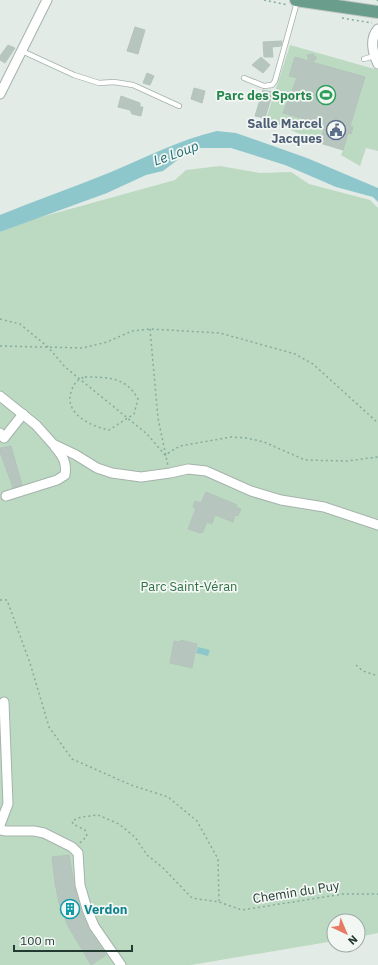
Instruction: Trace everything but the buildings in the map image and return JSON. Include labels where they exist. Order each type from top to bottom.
[{"type":"main road","points":[[297,0],[378,12]]},
{"type":"main road","points":[[358,10],[378,9]]},
{"type":"street","points":[[0,93],[47,0]]},
{"type":"street","points":[[376,60],[372,52],[373,40],[378,29]]},
{"type":"street","points":[[0,396],[36,425],[62,455],[66,466],[65,475],[57,480],[6,496]]},
{"type":"street","points":[[0,433],[4,438],[23,414]]},
{"type":"street","points":[[53,444],[76,455],[97,468],[112,473],[141,477],[170,474],[188,469],[206,471],[251,491],[274,498],[351,515],[378,526]]},
{"type":"street","points":[[0,825],[8,804],[4,702]]},
{"type":"street","points":[[0,830],[34,830],[53,837],[74,849],[78,853],[80,885],[87,909],[94,926],[121,965]]},
{"type":"lane","points":[[244,78],[264,86],[272,85],[275,82],[297,0]]},
{"type":"lane","points":[[22,51],[74,75],[99,83],[114,82],[133,85],[179,106]]},
{"type":"lane","points":[[364,59],[376,60]]},
{"type":"path","points":[[0,319],[20,324],[48,347],[65,367],[147,434],[165,455]]},
{"type":"path","points":[[150,329],[158,418],[170,474]]},
{"type":"path","points":[[0,346],[83,348],[107,342],[132,331],[150,329],[220,333],[295,354],[313,364],[378,423]]},
{"type":"path","points":[[85,377],[113,378],[125,382],[132,389],[138,400],[134,414],[128,419],[109,430],[92,426],[78,416],[70,406],[69,396],[74,384],[79,378],[85,377]]},
{"type":"path","points":[[165,455],[180,446],[231,437],[247,438],[264,442],[305,460],[347,461],[378,457]]},
{"type":"path","points":[[0,600],[7,600],[30,663],[49,727],[72,759],[131,785],[168,797],[197,822],[218,859],[219,902]]},
{"type":"path","points":[[356,665],[363,672],[378,676]]},
{"type":"path","name":"Chemin du Puy","points":[[74,849],[87,836],[85,830],[73,824],[72,821],[81,816],[98,815],[119,824],[135,837],[147,855],[162,867],[192,898],[219,902],[242,910],[343,894],[378,894]]},
{"type":"green space","name":"Parc des Sports","points":[[290,45],[378,70],[378,151],[366,148],[360,166],[341,155],[343,150],[320,143],[266,119]]},
{"type":"green space","name":"Parc Saint-Véran","points":[[220,166],[260,173],[291,172],[309,184],[370,200],[378,208],[378,933],[366,935],[366,913],[326,913],[326,942],[191,965],[0,965],[0,232],[34,219],[175,180],[186,170]]},
{"type":"water","name":"Le Loup","points":[[217,131],[236,133],[307,158],[378,188],[378,202],[373,197],[336,187],[285,165],[231,148],[201,148],[184,155],[163,171],[146,175],[107,193],[0,232],[0,215],[111,172],[176,144]]},
{"type":"water","points":[[198,647],[210,650],[208,656],[196,653]]},
{"type":"place","name":"Parc des Sports","points":[[326,95]]},
{"type":"place","name":"Salle Marcel Jacques","points":[[336,130]]},
{"type":"place","name":"Verdon","points":[[70,909]]}]
